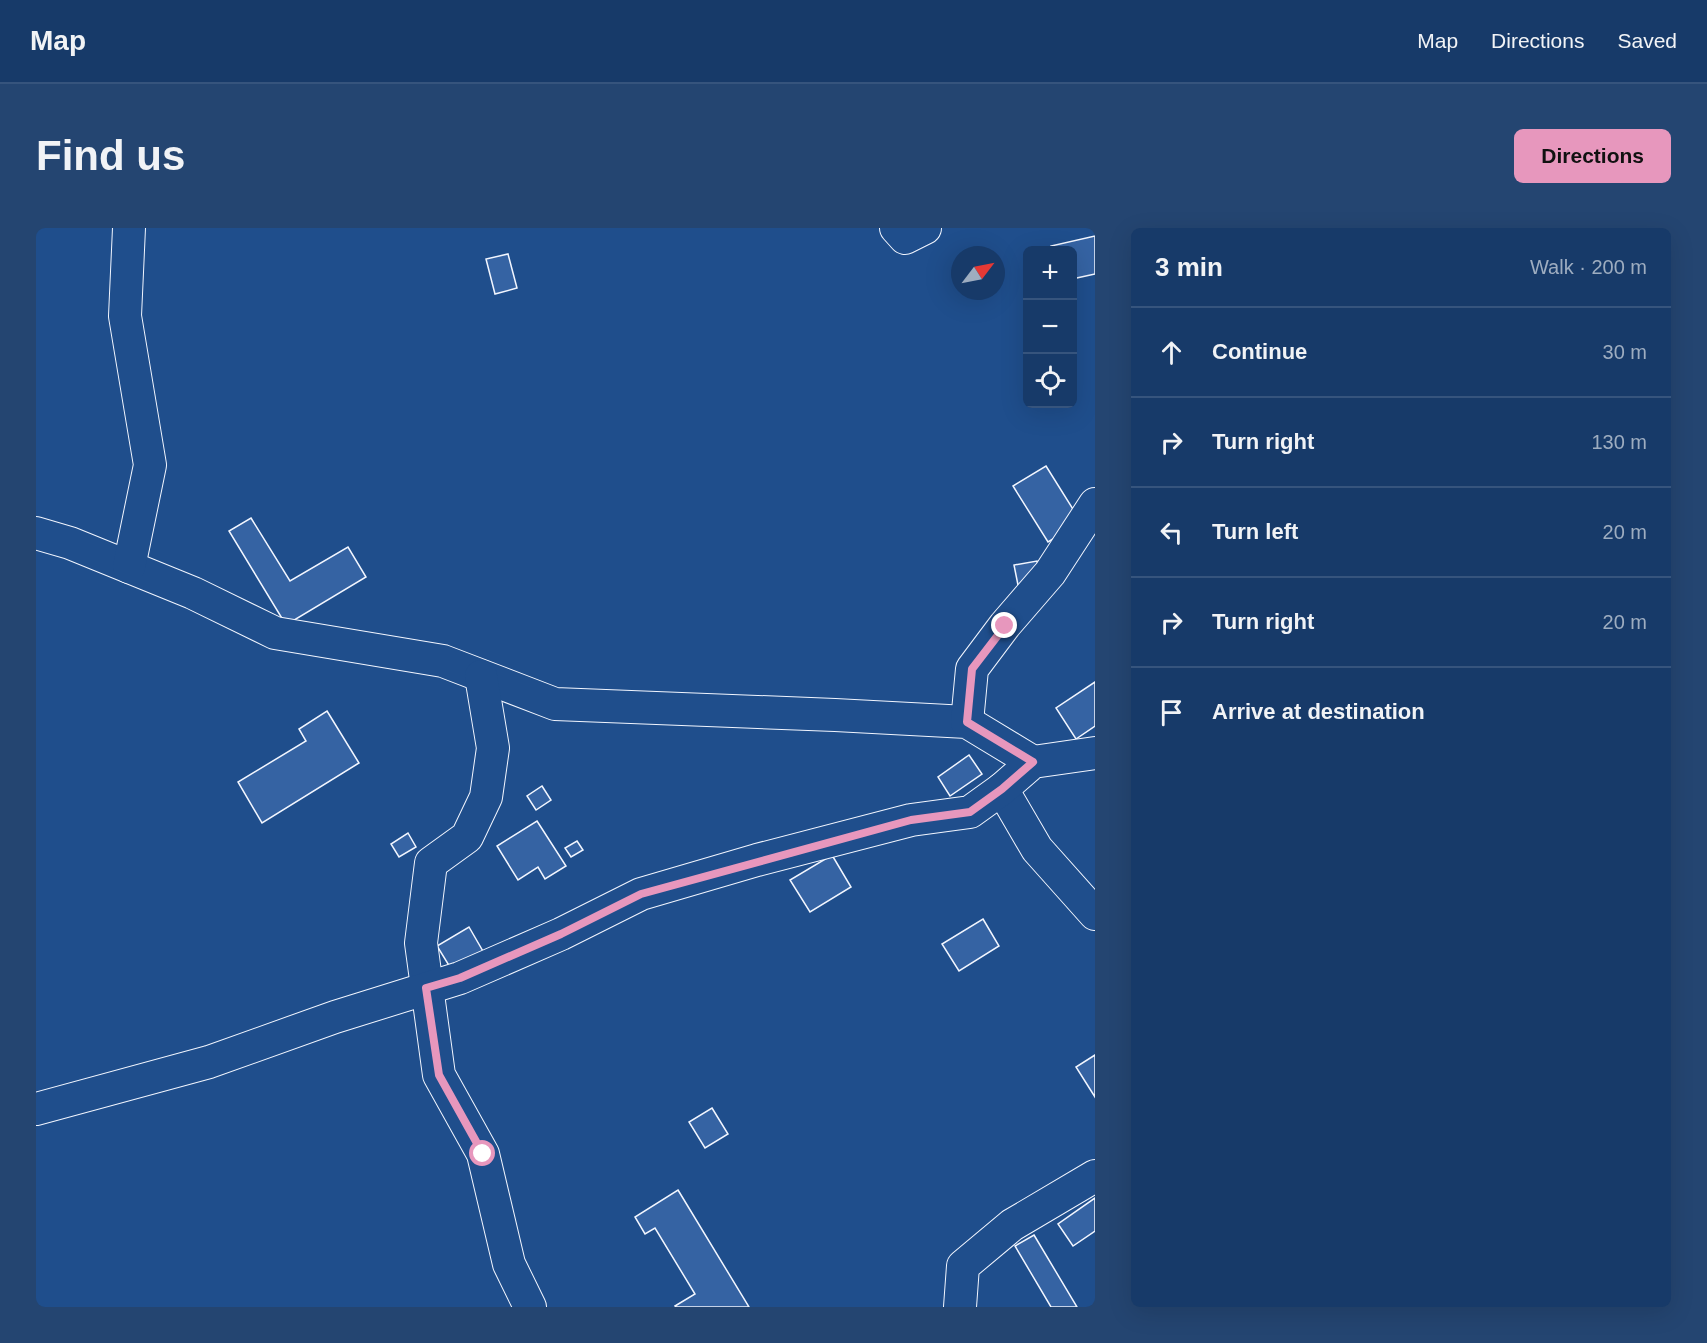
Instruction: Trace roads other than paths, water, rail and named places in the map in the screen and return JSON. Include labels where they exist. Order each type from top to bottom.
[{"type":"street","points":[[129,228],[125,316],[150,465],[129,567]]},
{"type":"street","points":[[896,228],[905,238],[925,228]]},
{"type":"street","points":[[967,722],[972,669],[1050,573],[1095,504]]},
{"type":"street","points":[[36,533],[70,543],[193,593],[275,633],[443,662],[555,704],[967,722],[1033,762]]},
{"type":"street","points":[[481,676],[493,748],[486,797],[467,837],[431,863],[420,943],[439,1075],[483,1154],[509,1264],[530,1307]]},
{"type":"street","points":[[36,1109],[209,1062],[335,1017],[460,978],[561,934],[641,894],[911,820],[970,812],[1002,789],[1033,762],[1095,753]]},
{"type":"street","points":[[1002,789],[1037,849],[1095,914]]},
{"type":"street","points":[[960,1307],[963,1266],[1012,1225],[1095,1176]]}]
